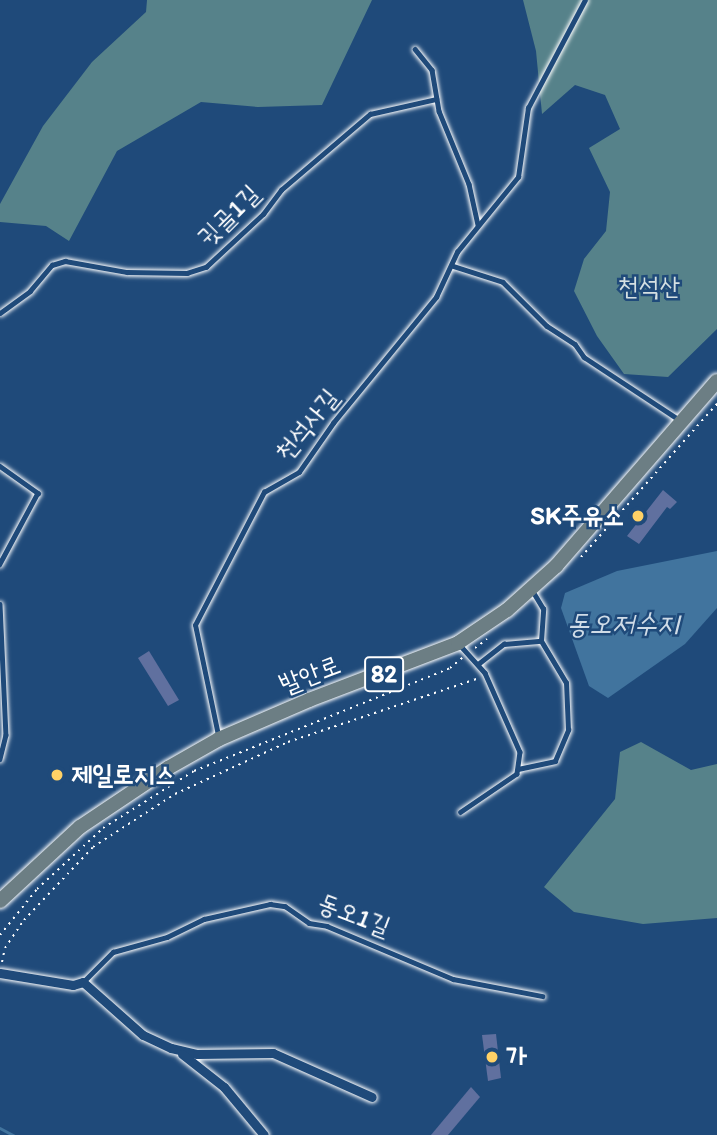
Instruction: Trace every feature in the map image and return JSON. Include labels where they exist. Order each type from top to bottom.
[{"type":"main road","name":"발안로","points":[[0,901],[80,827],[219,739],[458,643],[532,591],[717,381]]},
{"type":"street","points":[[1,973],[72,985],[83,982],[143,1034],[197,1061],[264,1135]]},
{"type":"street","points":[[171,1048],[197,1054],[273,1054],[372,1097]]},
{"type":"lane","name":"천석사길","points":[[219,739],[195,625],[264,492],[299,472],[332,423],[436,297],[453,266],[457,252],[518,177],[528,108],[586,0]]},
{"type":"lane","points":[[415,49],[432,70],[436,99],[469,184],[478,225]]},
{"type":"lane","name":"귓골1길","points":[[0,313],[30,290],[52,265],[65,261],[127,272],[187,273],[205,267],[263,214],[281,190],[370,114],[436,99]]},
{"type":"lane","points":[[453,266],[503,282],[547,327],[575,344],[584,357],[681,422]]},
{"type":"lane","points":[[0,466],[38,493],[0,564]]},
{"type":"lane","points":[[461,812],[518,769],[555,761],[568,730],[566,683],[541,641],[543,610],[532,591]]},
{"type":"lane","points":[[0,604],[6,735],[0,759]]},
{"type":"lane","points":[[478,664],[504,643],[541,641]]},
{"type":"lane","points":[[458,643],[485,673],[520,751],[518,769]]},
{"type":"lane","name":"동오1길","points":[[83,982],[113,952],[167,937],[204,919],[270,904],[285,906],[309,923],[327,926],[453,979],[542,996]]},
{"type":"path","points":[[1,973],[5,948],[40,902],[93,848],[163,802],[258,754],[485,673]]},
{"type":"green space","points":[[147,0],[372,0],[322,105],[258,107],[201,102],[117,151],[69,241],[46,226],[0,222],[0,204],[43,126],[92,62],[146,12]]},
{"type":"green space","name":"천석산","points":[[523,0],[717,0],[717,329],[668,377],[624,374],[597,336],[574,291],[584,259],[606,231],[610,192],[589,148],[620,129],[605,95],[575,85],[542,114],[536,51]]},
{"type":"green space","points":[[641,742],[691,770],[717,764],[717,918],[643,924],[574,912],[544,887],[615,799],[620,752]]},
{"type":"water","name":"동오저수지","points":[[717,551],[717,608],[685,644],[608,698],[589,686],[561,608],[565,593],[617,571]]},
{"type":"building","points":[[663,490],[677,502],[670,509],[667,507],[639,544],[627,536]]},
{"type":"building","points":[[149,651],[179,700],[168,706],[138,658]]},
{"type":"building","name":"가","points":[[496,1034],[501,1078],[488,1081],[482,1035]]},
{"type":"building","points":[[471,1087],[480,1097],[448,1135],[431,1135]]},
{"type":"waterway","points":[[0,1128],[13,1135]]},
{"type":"place","name":"SK주유소","points":[[638,516]]},
{"type":"place","name":"제일로지스","points":[[57,775]]},
{"type":"place","name":"가","points":[[492,1057]]}]
